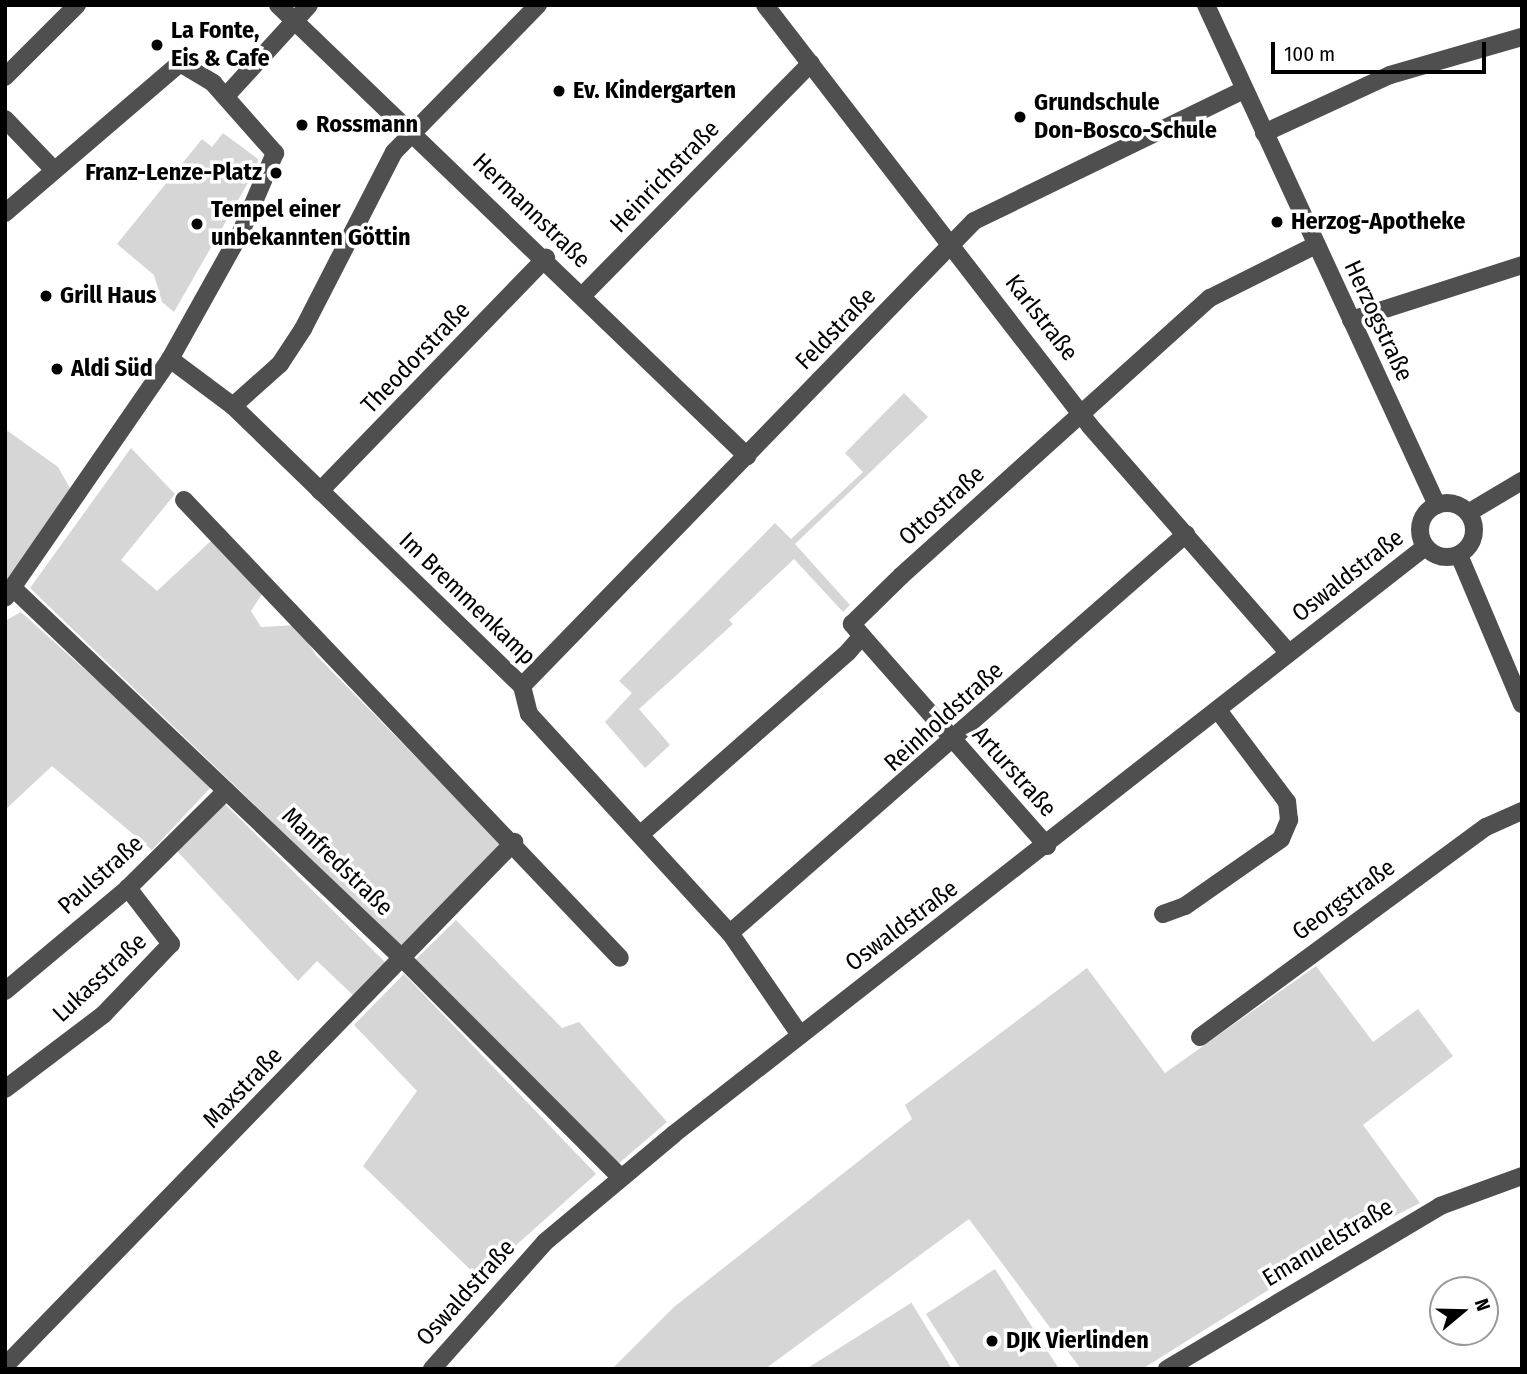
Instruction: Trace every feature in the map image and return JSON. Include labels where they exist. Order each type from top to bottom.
[{"type":"street","points":[[5,77],[77,5]]},
{"type":"street","name":"Hermannstraße","points":[[278,5],[546,258],[747,456]]},
{"type":"street","points":[[226,96],[309,5]]},
{"type":"street","points":[[233,407],[281,363],[370,194],[413,133],[537,5]]},
{"type":"street","name":"Karlstraße","points":[[765,5],[1083,413],[1288,653]]},
{"type":"street","name":"Herzogstraße","points":[[1206,5],[1437,505]]},
{"type":"street","points":[[1264,133],[1390,75],[1522,37]]},
{"type":"street","points":[[5,214],[180,63],[226,96],[275,157],[170,359],[9,593]]},
{"type":"street","name":"Heinrichstraße","points":[[583,295],[811,63]]},
{"type":"street","name":"Feldstraße","points":[[522,686],[953,243],[1008,200],[1244,90]]},
{"type":"street","points":[[5,119],[54,170]]},
{"type":"street","name":"Ottostraße","points":[[862,636],[852,624],[1210,298],[1316,246]]},
{"type":"street","name":"Theodorstraße","points":[[320,491],[546,258]]},
{"type":"street","points":[[1351,320],[1522,265]]},
{"type":"street","name":"Im Bremmenkamp","points":[[170,359],[233,407],[522,686],[529,714],[642,833],[730,933],[800,1035]]},
{"type":"street","points":[[1468,513],[1522,481]]},
{"type":"street","points":[[184,500],[514,842],[620,958]]},
{"type":"street","points":[[1457,504],[1468,513],[1474,534],[1459,555],[1443,557],[1425,547],[1420,524],[1437,505],[1457,504]]},
{"type":"street","name":"Reinholdstraße","points":[[730,933],[954,741],[1186,534]]},
{"type":"street","name":"Oswaldstraße","points":[[432,1369],[511,1276],[621,1178],[1425,547]]},
{"type":"street","points":[[1459,555],[1515,669],[1522,704]]},
{"type":"street","name":"Manfredstraße","points":[[9,593],[226,791],[403,959],[621,1178]]},
{"type":"street","points":[[642,833],[862,636]]},
{"type":"street","name":"Arturstraße","points":[[862,636],[1047,846]]},
{"type":"street","points":[[1163,914],[1185,906],[1281,839],[1289,820],[1287,802],[1219,709]]},
{"type":"street","name":"Paulstraße","points":[[5,991],[128,888],[226,791]]},
{"type":"street","name":"Georgstraße","points":[[1199,1037],[1486,827],[1522,811]]},
{"type":"street","name":"Maxstraße","points":[[5,1366],[514,842]]},
{"type":"street","name":"Lukasstraße","points":[[5,1090],[104,1014],[171,944],[128,888]]},
{"type":"street","name":"Emanuelstraße","points":[[1167,1369],[1186,1364],[1440,1206],[1522,1175]]},
{"type":"shaded area","points":[[223,133],[258,159],[257,167],[174,312],[162,302],[154,275],[117,244],[202,139],[212,147]]},
{"type":"shaded area","points":[[904,393],[928,417],[795,544],[850,605],[843,612],[794,559],[729,620],[733,624],[639,709],[670,745],[645,768],[605,722],[632,693],[619,681],[775,523],[791,539],[863,472],[845,453]]},
{"type":"shaded area","points":[[5,429],[58,467],[71,490],[5,584]]},
{"type":"shaded area","points":[[131,448],[175,494],[121,560],[157,591],[213,539],[264,591],[251,611],[261,627],[296,625],[316,655],[500,843],[403,948],[30,588]]},
{"type":"shaded area","points":[[21,612],[213,785],[152,850],[52,766],[5,810],[5,621]]},
{"type":"shaded area","points":[[225,804],[386,963],[356,998],[317,961],[298,981],[177,851]]},
{"type":"shaded area","points":[[456,920],[562,1028],[579,1022],[667,1122],[618,1164],[414,961]]},
{"type":"shaded area","points":[[1316,966],[1373,1042],[1418,1009],[1453,1056],[1363,1125],[1420,1203],[1353,1237],[1142,1369],[1081,1369],[969,1219],[765,1369],[612,1369],[674,1307],[912,1119],[905,1105],[1087,968],[1165,1073]]},
{"type":"shaded area","points":[[404,974],[596,1174],[479,1278],[363,1166],[417,1091],[354,1025]]},
{"type":"shaded area","name":"DJK Vierlinden","points":[[995,1269],[1059,1369],[961,1369],[926,1314]]},
{"type":"shaded area","name":"DJK Vierlinden","points":[[911,1303],[952,1369],[806,1369]]},
{"type":"place","name":"La Fonte, Eis & Cafe","points":[[157,45]]},
{"type":"place","name":"Ev. Kindergarten","points":[[559,91]]},
{"type":"place","name":"Grundschule Don-Bosco-Schule","points":[[1020,117]]},
{"type":"place","name":"Rossmann","points":[[302,125]]},
{"type":"place","name":"Franz-Lenze-Platz","points":[[276,173]]},
{"type":"place","name":"Herzog-Apotheke","points":[[1277,222]]},
{"type":"place","name":"Tempel einer unbekannten Göttin","points":[[197,224]]},
{"type":"place","name":"Grill Haus","points":[[46,296]]},
{"type":"place","name":"Aldi Süd","points":[[57,369]]},
{"type":"place","name":"DJK Vierlinden","points":[[992,1341]]}]
